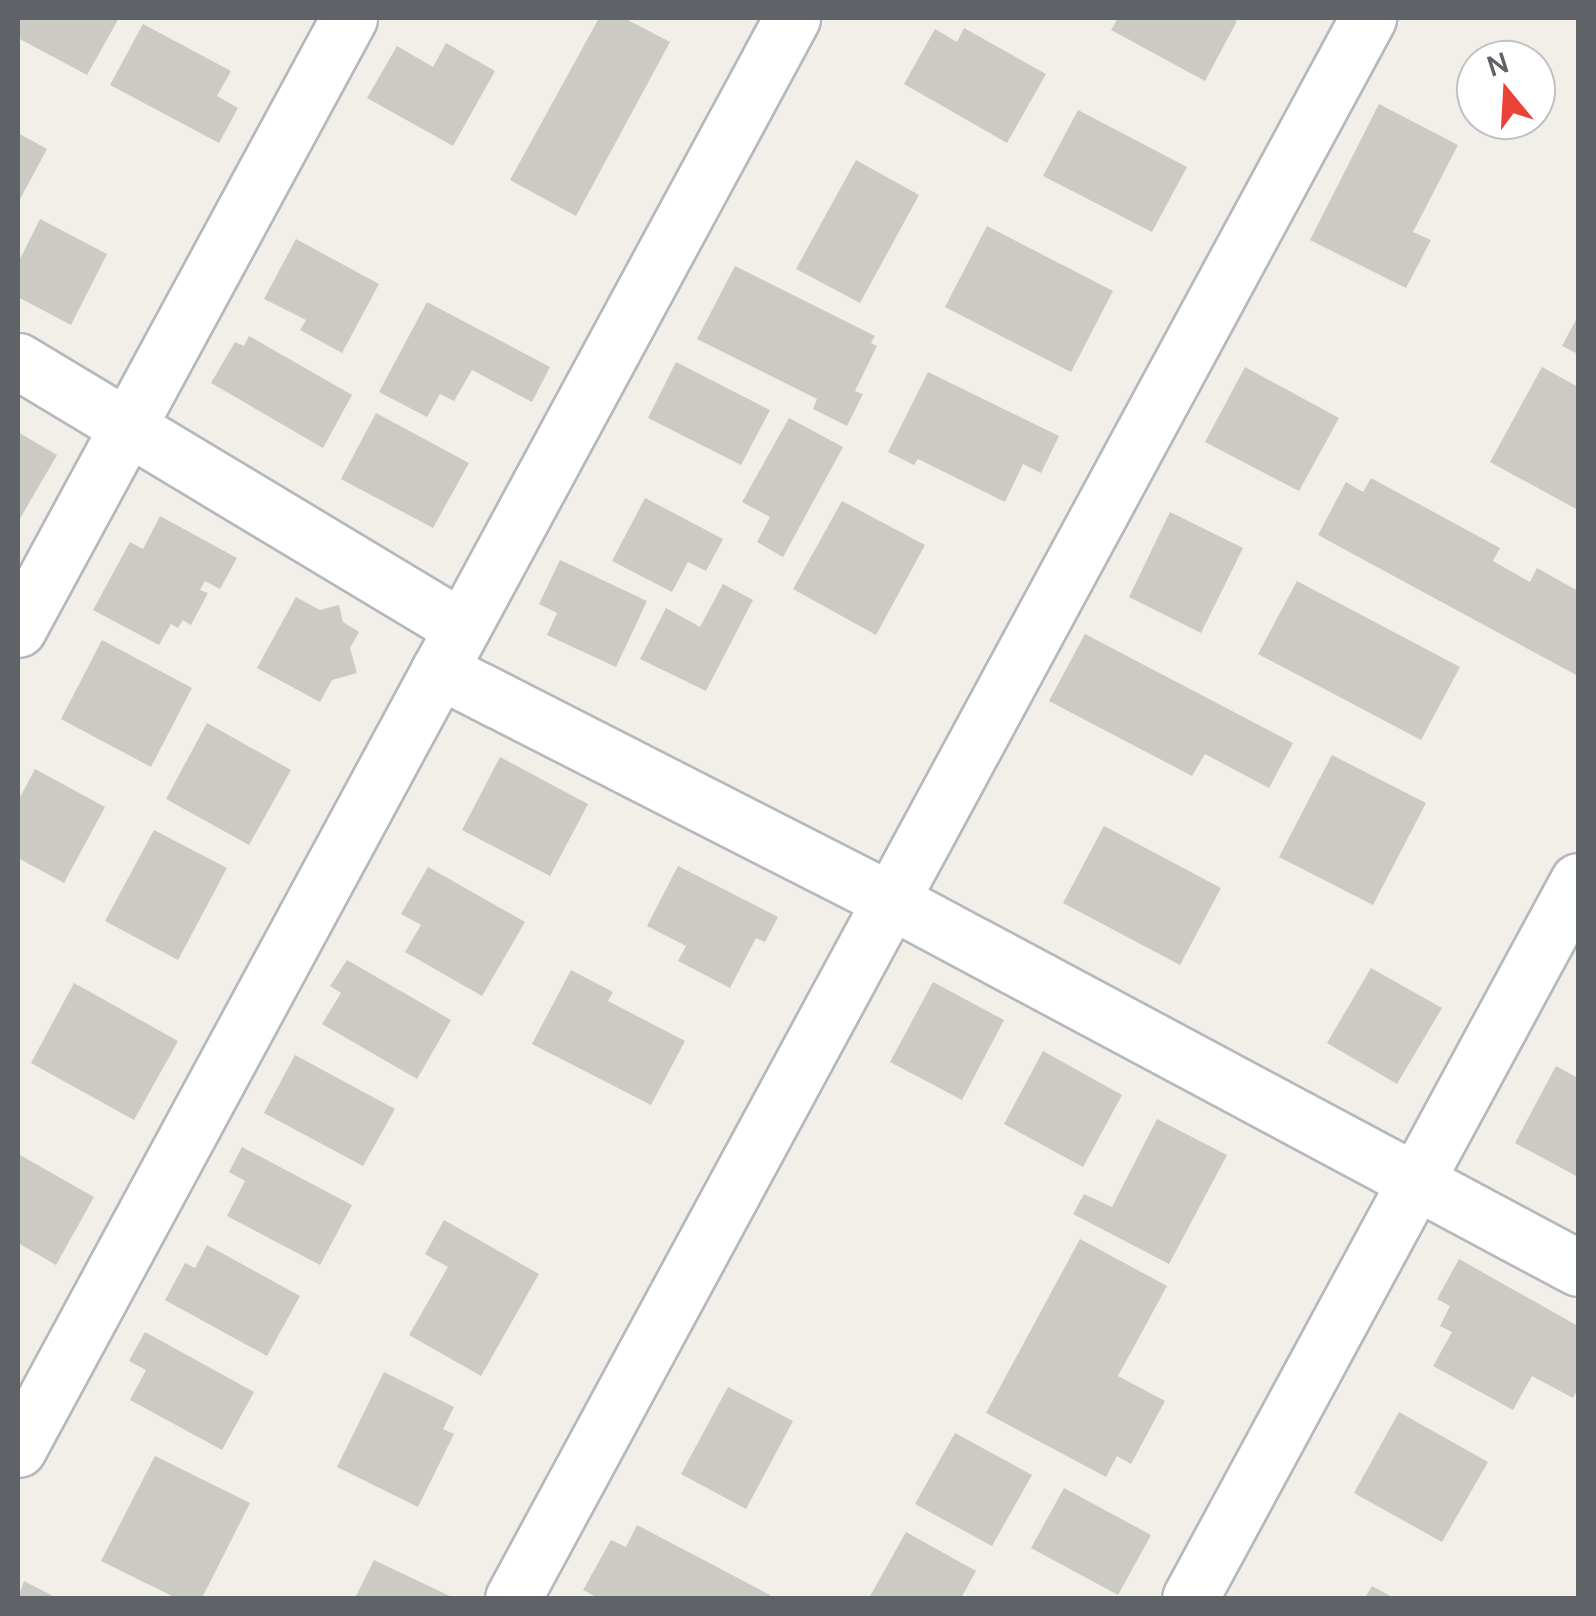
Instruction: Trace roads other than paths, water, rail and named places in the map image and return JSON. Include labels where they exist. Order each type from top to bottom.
[{"type":"street","points":[[18,629],[349,18]]},
{"type":"street","points":[[18,1449],[792,18]]},
{"type":"street","points":[[513,1598],[1368,18]]},
{"type":"street","points":[[18,361],[128,426],[450,649],[890,900],[1578,1268]]},
{"type":"street","points":[[1190,1598],[1578,881]]}]
